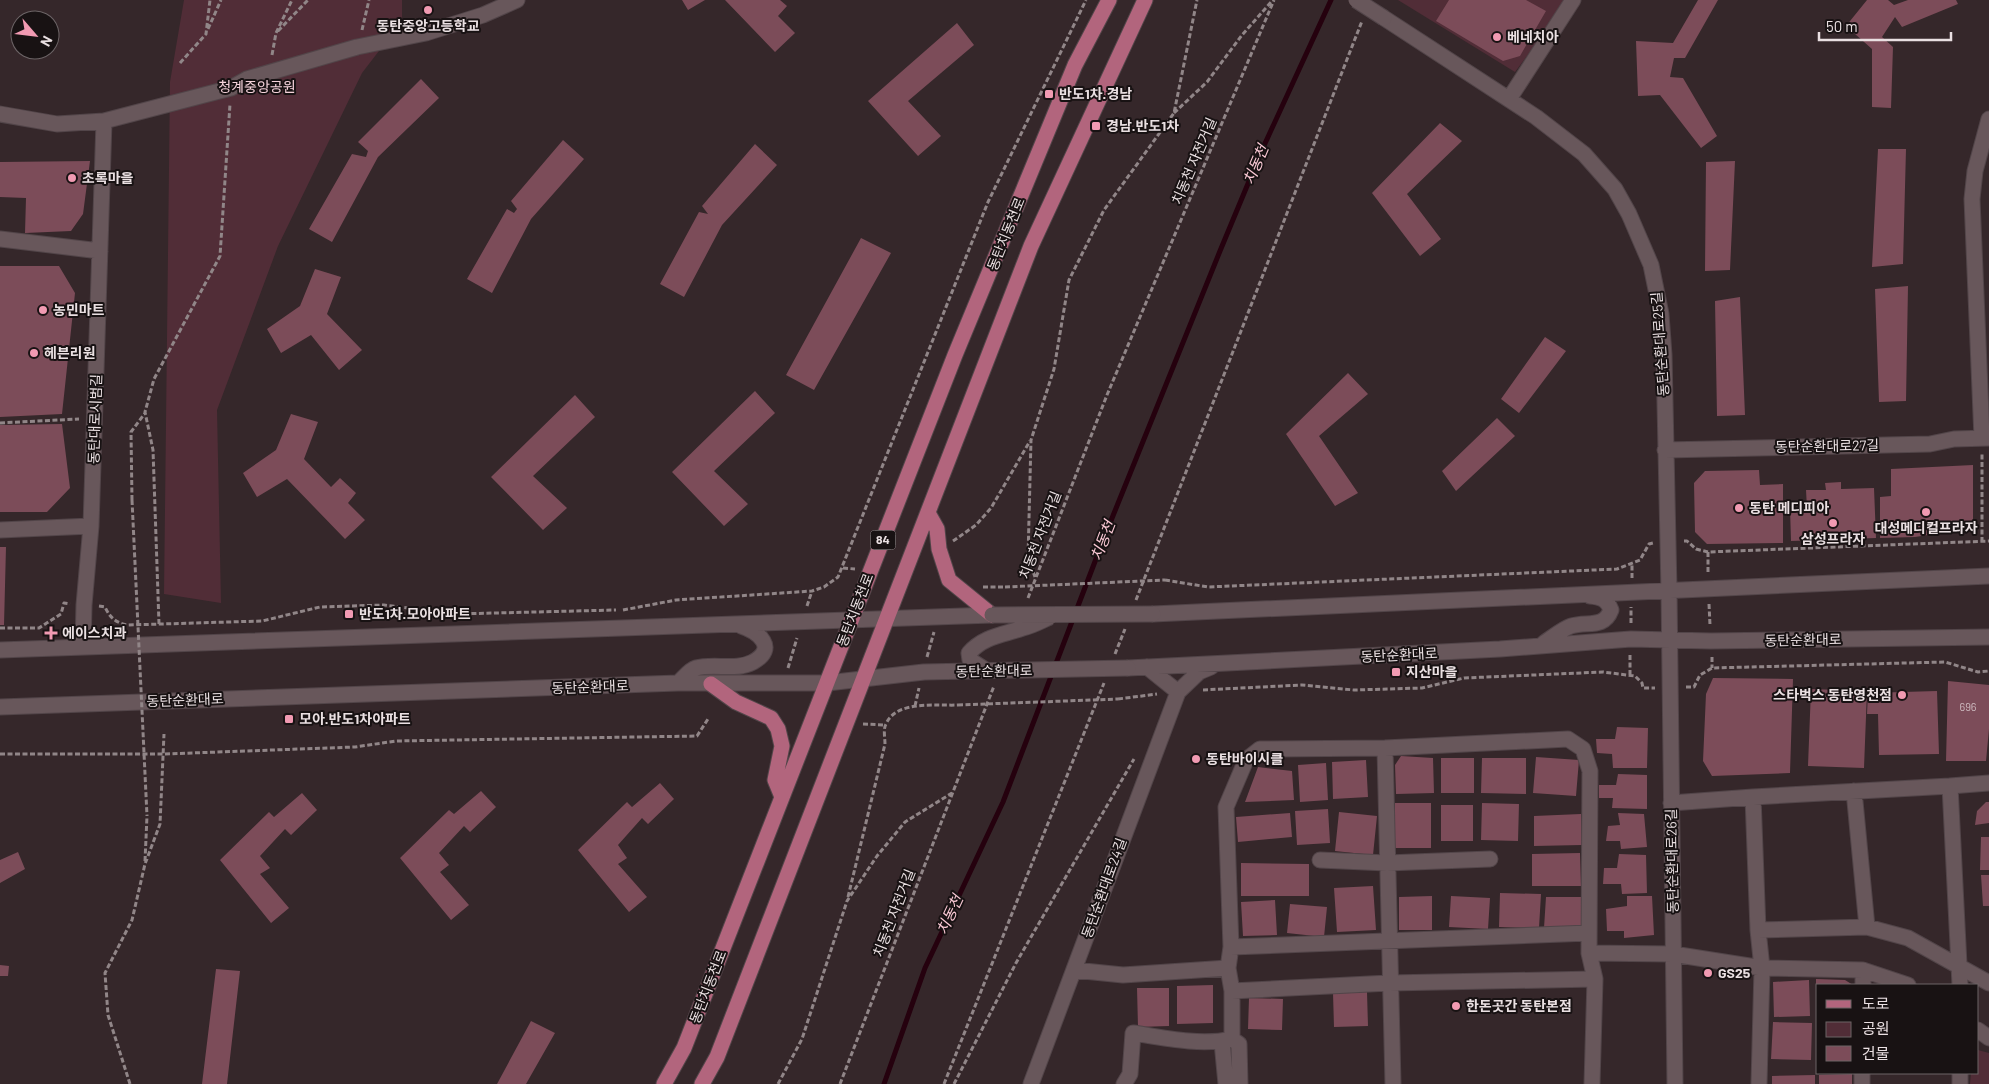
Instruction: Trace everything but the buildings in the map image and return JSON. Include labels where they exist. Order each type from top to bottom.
[{"type":"main road","name":"동탄치동천로","points":[[664,1084],[684,1048],[956,355],[1076,65],[1108,0]]},
{"type":"main road","name":"동탄치동천로","points":[[702,1084],[716,1058],[1031,246],[1145,0]]},
{"type":"main road","points":[[928,513],[938,529],[939,549],[949,580],[992,615]]},
{"type":"main road","points":[[711,684],[736,702],[772,718],[778,729],[782,746],[775,780],[782,797]]},
{"type":"street","points":[[0,114],[57,124],[104,121],[231,88],[247,79],[357,47],[426,33],[483,15],[517,0]]},
{"type":"street","name":"동탄순환대로25길","points":[[1356,0],[1564,137],[1598,168],[1614,189],[1641,239],[1651,265],[1661,314],[1669,591]]},
{"type":"street","points":[[1509,99],[1573,0]]},
{"type":"street","points":[[1986,438],[1972,199],[1975,171],[1989,119]]},
{"type":"street","name":"동탄대로시범길","points":[[83,647],[84,605],[91,526],[104,121]]},
{"type":"street","points":[[0,239],[100,251]]},
{"type":"street","name":"동탄순환대로27길","points":[[1665,450],[1930,444],[1954,439],[1986,438]]},
{"type":"street","points":[[0,530],[91,526]]},
{"type":"street","points":[[0,650],[851,621],[887,618],[1153,614],[1567,593],[1669,591],[1989,576]]},
{"type":"street","name":"동탄순환대로26길","points":[[1669,591],[1675,1084]]},
{"type":"street","points":[[1540,645],[1570,626],[1602,622],[1608,617],[1611,610],[1609,603],[1600,597],[1567,593]]},
{"type":"street","points":[[991,678],[970,660],[969,653],[975,646],[997,635],[1024,628],[1056,615]]},
{"type":"street","points":[[678,683],[697,668],[737,666],[752,663],[762,656],[765,646],[762,636],[754,630],[736,625]]},
{"type":"street","name":"동탄순환대로","points":[[0,707],[678,683],[827,683],[924,672],[970,671],[991,678],[1128,668],[1500,650],[1540,645],[1631,640],[1711,641],[1989,636]]},
{"type":"street","points":[[1147,667],[1178,692],[1199,672],[1217,664]]},
{"type":"street","name":"동탄순환대로24길","points":[[1031,1084],[1178,692]]},
{"type":"street","points":[[1226,1084],[1227,1041],[1232,991],[1228,968],[1231,947],[1226,807],[1246,760],[1260,749],[1385,748],[1568,739],[1582,749],[1590,771],[1589,934],[1595,979],[1592,1084]]},
{"type":"street","points":[[1385,748],[1392,1084]]},
{"type":"street","points":[[1671,803],[1989,783]]},
{"type":"street","points":[[1950,786],[1960,984]]},
{"type":"street","points":[[1854,791],[1867,927]]},
{"type":"street","points":[[1753,797],[1758,930],[1762,968],[1759,1084]]},
{"type":"street","points":[[1320,860],[1387,862],[1490,859]]},
{"type":"street","points":[[1758,930],[1867,927],[1908,938],[1989,983]]},
{"type":"street","points":[[1231,947],[1589,934]]},
{"type":"street","points":[[1590,952],[1674,954],[1762,968],[1863,978],[1902,984]]},
{"type":"street","points":[[1074,970],[1123,975],[1228,968]]},
{"type":"street","points":[[1232,991],[1389,983],[1595,979]]},
{"type":"street","points":[[1124,1084],[1130,1074],[1134,1033],[1171,1040],[1227,1041],[1239,1044],[1240,1084]]},
{"type":"path","points":[[206,34],[210,0]]},
{"type":"path","points":[[180,63],[206,34],[221,0]]},
{"type":"path","points":[[269,72],[276,33],[292,0]]},
{"type":"path","points":[[276,33],[308,0]]},
{"type":"path","points":[[357,47],[369,0]]},
{"type":"path","points":[[105,607],[109,616],[118,624],[262,621],[320,608],[384,605],[456,614],[624,610],[676,600],[812,591],[831,583],[843,568],[988,202],[1086,0]]},
{"type":"path","points":[[1174,113],[1198,0]]},
{"type":"path","points":[[951,543],[976,525],[991,508],[1031,440],[1054,369],[1069,280],[1104,210],[1174,113],[1207,82],[1242,35],[1274,0]]},
{"type":"path","name":"치동천 자전거길","points":[[1025,605],[1107,395],[1274,0]]},
{"type":"path","points":[[1135,602],[1363,18]]},
{"type":"path","points":[[145,864],[147,816],[130,432],[145,412],[154,380],[220,256],[231,88]]},
{"type":"path","points":[[145,412],[153,450],[160,624]]},
{"type":"path","points":[[0,423],[95,419]]},
{"type":"path","points":[[1982,542],[1986,438]]},
{"type":"path","points":[[1031,440],[1028,558],[1036,578]]},
{"type":"path","points":[[1687,541],[1696,549],[1708,552],[1989,541]]},
{"type":"path","points":[[1005,588],[1165,580],[1208,587],[1617,570],[1632,564],[1644,556],[1649,544]]},
{"type":"path","points":[[1708,552],[1712,668]]},
{"type":"path","points":[[1630,675],[1632,564]]},
{"type":"path","points":[[0,628],[38,628],[61,614],[64,603]]},
{"type":"path","points":[[914,706],[938,617]]},
{"type":"path","points":[[1113,658],[1128,621]]},
{"type":"path","points":[[1694,687],[1700,675],[1712,668],[1945,662],[1978,672],[1989,671]]},
{"type":"path","points":[[778,1084],[802,1039],[847,901],[885,744],[885,725],[892,715],[914,706],[1118,699],[1178,692],[1302,685],[1354,690],[1412,688],[1464,678],[1603,672],[1639,678],[1643,688]]},
{"type":"path","points":[[944,1084],[1106,677]]},
{"type":"path","name":"치동천 자전거길","points":[[840,1084],[952,793],[991,678]]},
{"type":"path","points":[[0,754],[164,754],[354,747],[396,741],[697,736],[708,719]]},
{"type":"path","points":[[130,1084],[108,1016],[104,973],[132,920],[145,864],[160,824],[164,734]]},
{"type":"path","points":[[954,1084],[1016,963],[1136,756]]},
{"type":"path","points":[[847,901],[877,856],[905,822],[952,793]]},
{"type":"green space","name":"청계중앙공원","points":[[184,0],[402,0],[402,21],[362,73],[278,246],[217,410],[221,603],[164,594],[170,82]]},
{"type":"green space","name":"베네치아","points":[[1398,0],[1569,0],[1515,72]]},
{"type":"green space","points":[[1979,1050],[1989,1053],[1989,1084],[1970,1084],[1971,1074],[1979,1074]]},
{"type":"waterway","name":"치동천","points":[[884,1084],[925,968],[1003,802],[1104,538],[1220,251],[1262,150],[1331,0]]},
{"type":"place","name":"동탄중앙고등학교","points":[[428,10]]},
{"type":"place","name":"베네치아","points":[[1497,37]]},
{"type":"place","name":"반도1차.경남","points":[[1049,94]]},
{"type":"place","name":"경남.반도1차","points":[[1096,126]]},
{"type":"place","name":"초록마을","points":[[72,178]]},
{"type":"place","name":"농민마트","points":[[43,310]]},
{"type":"place","name":"헤븐리원","points":[[34,353]]},
{"type":"place","name":"동탄 메디피아","points":[[1739,508]]},
{"type":"place","name":"대성메디컬프라자","points":[[1926,512]]},
{"type":"place","name":"삼성프라자","points":[[1833,523]]},
{"type":"place","name":"반도1차.모아아파트","points":[[349,614]]},
{"type":"place","name":"에이스치과","points":[[51,633]]},
{"type":"place","name":"지산마을","points":[[1396,672]]},
{"type":"place","name":"스타벅스 동탄영천점","points":[[1902,695]]},
{"type":"place","name":"모아.반도1차아파트","points":[[289,719]]},
{"type":"place","name":"동탄바이시클","points":[[1196,759]]},
{"type":"place","name":"GS25","points":[[1708,973]]},
{"type":"place","name":"한돈곳간 동탄본점","points":[[1456,1006]]}]
